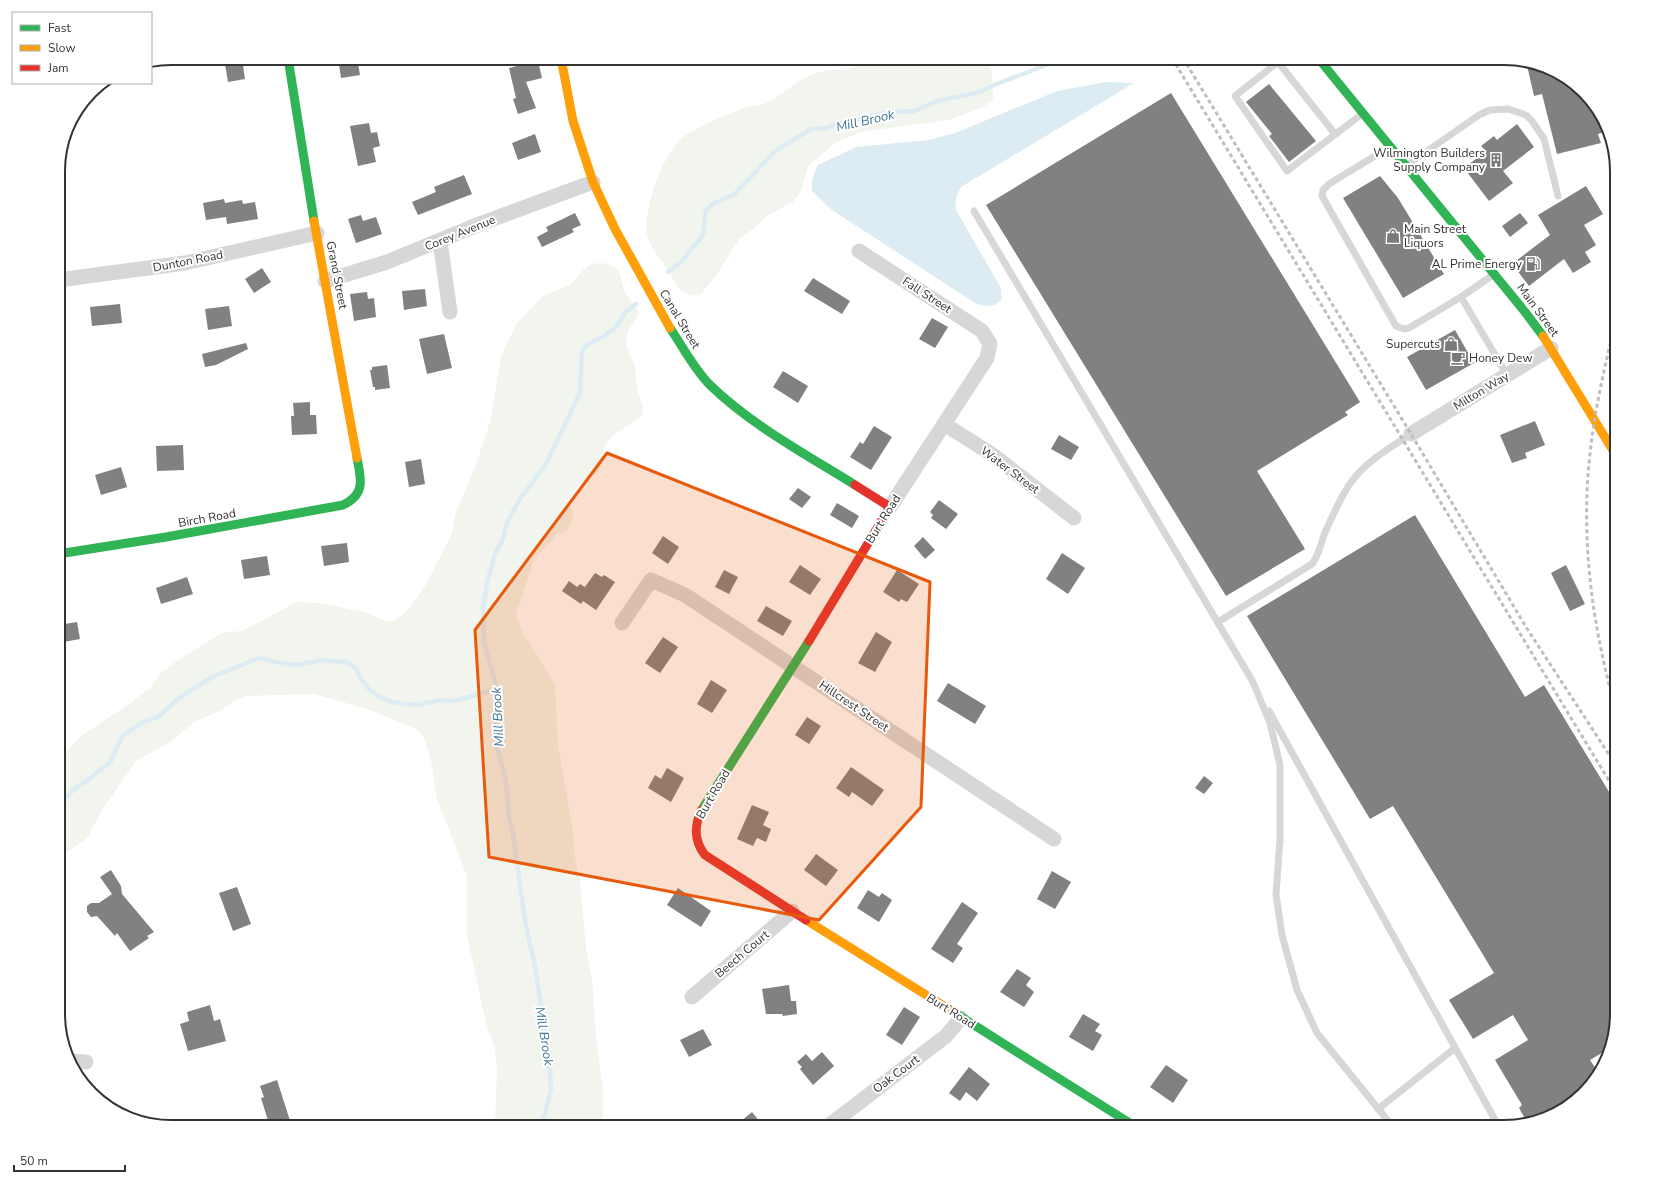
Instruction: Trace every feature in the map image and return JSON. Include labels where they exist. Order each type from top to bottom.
[{"type":"street","name":"Grand Street","points":[[289,65],[325,281],[361,481],[360,490],[357,496]]},
{"type":"street","name":"Canal Street","points":[[562,65],[573,121],[585,162],[593,182],[615,229],[681,347],[710,385],[750,419],[890,507]]},
{"type":"street","name":"Main Street","points":[[1324,65],[1495,274],[1550,348],[1610,445]]},
{"type":"street","name":"Corey Avenue","points":[[325,281],[366,270],[593,182]]},
{"type":"street","name":"Dunton Road","points":[[65,279],[185,263],[317,233]]},
{"type":"street","points":[[440,241],[450,312]]},
{"type":"street","name":"Fall Street","points":[[859,251],[982,331],[990,344]]},
{"type":"street","name":"Burt Road","points":[[990,344],[987,358],[890,507],[794,665],[708,798],[699,815],[695,831],[697,844],[704,855],[1125,1120]]},
{"type":"street","name":"Milton Way","points":[[1412,434],[1550,348]]},
{"type":"street","name":"Water Street","points":[[944,424],[993,455],[1074,518]]},
{"type":"street","name":"Birch Road","points":[[65,553],[173,536],[343,506],[351,502],[357,496]]},
{"type":"street","name":"Hillcrest Street","points":[[622,623],[651,580],[685,595],[794,665],[1054,839]]},
{"type":"street","name":"Beech Court","points":[[692,996],[792,911]]},
{"type":"street","name":"Oak Court","points":[[836,1120],[946,1036],[961,1018]]},
{"type":"street","points":[[76,1062],[86,1062]]},
{"type":"lane","points":[[1275,65],[1235,96],[1287,171],[1362,113]]},
{"type":"lane","points":[[1285,65],[1334,134]]},
{"type":"lane","points":[[1405,166],[1484,112],[1496,109],[1508,109],[1526,116],[1541,132],[1558,196]]},
{"type":"lane","points":[[1390,147],[1329,184],[1323,190],[1323,199],[1398,328],[1409,328],[1461,297],[1495,274]]},
{"type":"lane","points":[[974,211],[1253,682],[1495,1120]]},
{"type":"lane","points":[[1461,297],[1507,376]]},
{"type":"lane","points":[[1218,622],[1312,564],[1317,556],[1325,532],[1351,482],[1360,472],[1386,450],[1412,434]]},
{"type":"lane","points":[[1253,682],[1270,723],[1280,765],[1280,839],[1276,895],[1282,935],[1297,990],[1317,1033],[1387,1120]]},
{"type":"lane","points":[[1378,1109],[1455,1048]]},
{"type":"highlighted area","points":[[607,453],[930,582],[921,807],[819,920],[489,857],[475,630]]},
{"type":"shaded area","points":[[858,65],[990,65],[992,71],[993,99],[982,108],[948,120],[861,132],[835,143],[808,166],[801,191],[793,202],[768,215],[757,226],[739,239],[717,274],[700,295],[685,293],[676,284],[655,252],[648,237],[647,230],[647,216],[653,190],[664,164],[674,147],[686,135],[698,128],[744,108],[764,104],[811,75],[827,70],[847,69]]},
{"type":"shaded area","points":[[1106,82],[1134,83],[961,187],[957,195],[956,210],[1001,288],[1002,299],[996,304],[986,306],[975,303],[832,210],[812,191],[812,179],[818,165],[856,147],[929,140],[955,133],[1057,91]]},
{"type":"shaded area","points":[[601,263],[611,265],[619,271],[624,290],[636,306],[639,315],[629,329],[626,339],[627,348],[635,366],[637,388],[643,408],[642,416],[611,437],[605,445],[602,462],[598,472],[583,481],[570,494],[569,504],[573,513],[572,523],[566,531],[557,534],[534,559],[516,614],[522,632],[555,684],[558,746],[573,831],[575,860],[580,879],[586,949],[592,979],[596,1037],[603,1091],[603,1120],[495,1120],[497,1068],[495,1048],[486,1023],[467,935],[467,876],[437,799],[431,761],[422,734],[414,728],[370,710],[314,694],[245,696],[237,699],[222,710],[194,722],[172,741],[136,761],[102,810],[87,838],[65,853],[65,753],[81,736],[150,688],[161,673],[177,661],[222,633],[242,631],[297,602],[317,603],[366,612],[385,621],[394,621],[409,609],[425,586],[452,534],[456,512],[475,467],[490,422],[501,357],[516,324],[543,296],[570,285],[583,270],[592,264]]},
{"type":"building","points":[[225,65],[243,65],[245,79],[228,82]]},
{"type":"building","points":[[339,65],[358,65],[360,75],[341,78]]},
{"type":"building","points":[[521,65],[539,65],[542,78],[526,82],[536,108],[518,114],[513,99],[516,98],[509,68]]},
{"type":"building","points":[[1528,68],[1551,76],[1563,83],[1584,101],[1599,124],[1602,133],[1598,134],[1601,143],[1557,154],[1542,94],[1534,96]]},
{"type":"building","points":[[1269,84],[1316,141],[1289,162],[1269,136],[1272,134],[1246,102]]},
{"type":"building","points":[[1171,93],[1360,402],[1345,412],[1348,415],[1257,471],[1305,549],[1226,596],[986,205]]},
{"type":"building","points":[[369,123],[371,133],[377,132],[380,146],[373,148],[376,162],[358,166],[350,126]]},
{"type":"building","name":"Wilmington Builders Supply Company","points":[[1517,124],[1534,147],[1503,171],[1513,183],[1489,201],[1464,168],[1486,151],[1481,146],[1494,136],[1497,140]]},
{"type":"building","points":[[535,134],[541,152],[518,160],[512,143]]},
{"type":"building","points":[[464,175],[472,194],[418,215],[412,202],[436,192],[434,187]]},
{"type":"building","name":"Main Street Liquors","points":[[1380,176],[1398,198],[1444,274],[1403,298],[1343,198]]},
{"type":"building","points":[[1586,186],[1603,214],[1584,225],[1596,245],[1585,252],[1591,262],[1573,273],[1564,259],[1529,286],[1512,264],[1550,235],[1538,215]]},
{"type":"building","points":[[224,199],[225,203],[242,200],[243,204],[255,202],[258,219],[227,224],[226,217],[206,220],[203,203]]},
{"type":"building","points":[[575,213],[581,225],[572,229],[574,232],[542,247],[537,237],[548,231],[546,227]]},
{"type":"building","points":[[1520,213],[1528,223],[1510,237],[1502,226]]},
{"type":"building","points":[[361,215],[363,221],[376,217],[382,234],[356,243],[348,219]]},
{"type":"building","points":[[262,268],[271,282],[254,293],[245,279]]},
{"type":"building","points":[[813,278],[850,301],[842,314],[804,291]]},
{"type":"building","points":[[425,289],[427,306],[404,310],[402,291]]},
{"type":"building","points":[[367,292],[368,299],[374,298],[376,317],[354,321],[350,294]]},
{"type":"building","points":[[120,304],[122,323],[92,326],[90,307]]},
{"type":"building","points":[[229,306],[232,326],[208,330],[205,309]]},
{"type":"building","points":[[932,318],[948,327],[935,348],[919,339]]},
{"type":"building","points":[[1455,330],[1474,363],[1426,390],[1407,357]]},
{"type":"building","points":[[444,334],[452,368],[427,374],[419,339]]},
{"type":"building","points":[[246,343],[248,349],[216,365],[205,367],[202,354]]},
{"type":"building","points":[[387,365],[390,388],[375,390],[375,387],[373,387],[370,370],[372,370],[372,367]]},
{"type":"building","points":[[783,371],[808,386],[798,403],[773,387]]},
{"type":"building","points":[[310,402],[310,415],[316,415],[317,434],[292,435],[291,416],[294,416],[293,403]]},
{"type":"building","points":[[1535,421],[1545,445],[1525,453],[1527,458],[1512,463],[1500,435]]},
{"type":"building","points":[[874,426],[892,437],[871,470],[850,457],[860,442],[863,444]]},
{"type":"building","points":[[1059,435],[1079,447],[1071,460],[1051,449]]},
{"type":"building","points":[[183,445],[184,470],[157,471],[156,446]]},
{"type":"building","points":[[421,459],[425,484],[409,487],[405,462]]},
{"type":"building","points":[[121,467],[127,487],[101,495],[95,475]]},
{"type":"building","points":[[798,488],[811,497],[802,508],[789,499]]},
{"type":"building","points":[[939,500],[958,514],[946,529],[931,518],[933,515],[930,512]]},
{"type":"building","points":[[837,503],[859,516],[852,528],[830,515]]},
{"type":"building","points":[[1415,515],[1525,697],[1544,685],[1610,793],[1609,1028],[1602,1053],[1590,1060],[1595,1068],[1592,1073],[1574,1094],[1563,1102],[1545,1112],[1524,1118],[1519,1108],[1522,1105],[1495,1060],[1528,1040],[1513,1015],[1473,1039],[1449,1000],[1494,973],[1393,806],[1370,819],[1247,616]]},
{"type":"building","points":[[663,536],[679,547],[668,564],[652,553]]},
{"type":"building","points":[[923,537],[935,550],[925,559],[914,546]]},
{"type":"building","points":[[347,543],[349,562],[324,566],[321,546]]},
{"type":"building","points":[[1062,553],[1085,568],[1068,594],[1046,579]]},
{"type":"building","points":[[267,556],[270,575],[244,579],[241,560]]},
{"type":"building","points":[[800,565],[821,579],[810,595],[789,582]]},
{"type":"building","points":[[1566,565],[1585,604],[1570,611],[1551,573]]},
{"type":"building","points":[[724,570],[738,577],[729,594],[715,587]]},
{"type":"building","points":[[897,570],[919,584],[907,602],[901,599],[899,602],[883,592]]},
{"type":"building","points":[[595,573],[602,577],[604,575],[615,582],[596,610],[583,601],[581,604],[562,591],[569,581],[577,587],[580,584],[585,587]]},
{"type":"building","points":[[187,577],[193,594],[161,604],[156,588]]},
{"type":"building","points":[[766,606],[792,621],[783,636],[757,621]]},
{"type":"building","points":[[77,622],[80,639],[65,642],[65,624]]},
{"type":"building","points":[[876,632],[892,642],[875,672],[858,663]]},
{"type":"building","points":[[663,637],[678,647],[660,673],[645,663]]},
{"type":"building","points":[[711,680],[727,690],[712,713],[697,704]]},
{"type":"building","points":[[948,683],[986,706],[975,724],[937,701]]},
{"type":"building","points":[[807,717],[821,726],[809,744],[795,735]]},
{"type":"building","points":[[851,767],[884,790],[872,806],[852,792],[849,797],[836,788]]},
{"type":"building","points":[[667,768],[684,778],[671,802],[648,788],[655,775],[661,779]]},
{"type":"building","points":[[1204,776],[1213,783],[1204,794],[1195,788]]},
{"type":"building","points":[[752,805],[769,812],[763,825],[771,829],[766,842],[757,838],[753,846],[737,839]]},
{"type":"building","points":[[816,854],[838,870],[826,886],[804,870]]},
{"type":"building","points":[[111,870],[121,886],[122,894],[154,932],[147,936],[149,938],[130,951],[117,933],[115,936],[97,916],[91,917],[87,912],[87,906],[91,903],[99,903],[112,894],[100,877]]},
{"type":"building","points":[[1052,871],[1071,882],[1055,909],[1037,899]]},
{"type":"building","points":[[237,887],[251,924],[233,931],[219,893]]},
{"type":"building","points":[[678,888],[711,911],[701,927],[667,905]]},
{"type":"building","points":[[868,890],[879,897],[882,893],[892,900],[879,922],[857,908]]},
{"type":"building","points":[[962,902],[978,913],[957,944],[963,948],[953,963],[931,949]]},
{"type":"building","points":[[1017,969],[1031,978],[1026,985],[1034,992],[1024,1007],[1000,992]]},
{"type":"building","points":[[789,985],[791,1001],[796,1001],[797,1014],[783,1016],[782,1014],[766,1014],[762,989]]},
{"type":"building","points":[[210,1005],[214,1021],[220,1019],[226,1041],[188,1051],[180,1024],[189,1021],[187,1012]]},
{"type":"building","points":[[904,1007],[920,1017],[902,1045],[886,1035]]},
{"type":"building","points":[[1083,1014],[1100,1024],[1095,1031],[1102,1035],[1093,1051],[1069,1037]]},
{"type":"building","points":[[703,1029],[712,1045],[689,1057],[680,1040]]},
{"type":"building","points":[[822,1052],[834,1066],[813,1085],[800,1069],[802,1067],[797,1062],[806,1054],[812,1061]]},
{"type":"building","points":[[1166,1065],[1188,1080],[1173,1103],[1150,1087]]},
{"type":"building","points":[[969,1067],[990,1084],[977,1101],[966,1092],[960,1101],[949,1093]]},
{"type":"building","points":[[277,1080],[290,1120],[268,1120],[261,1098],[264,1097],[260,1086]]},
{"type":"building","points":[[752,1112],[758,1120],[742,1120]]},
{"type":"waterway","name":"Mill Brook","points":[[668,272],[682,261],[703,235],[706,210],[713,204],[735,194],[774,152],[811,129],[827,128],[836,124],[891,112],[914,111],[937,101],[980,92],[994,85],[1046,65]]},
{"type":"waterway","name":"Mill Brook","points":[[543,1120],[551,1090],[549,1057],[535,966],[525,921],[513,834],[509,817],[506,781],[496,743],[497,689],[484,643],[483,608],[487,583],[496,551],[503,539],[507,522],[520,499],[545,466],[580,393],[582,351],[588,344],[603,337],[616,327],[625,313],[636,304]]},
{"type":"waterway","points":[[65,799],[75,788],[88,780],[111,761],[122,736],[145,721],[158,717],[179,698],[212,677],[259,658],[297,665],[322,660],[346,662],[356,668],[361,679],[370,690],[380,697],[392,702],[405,704],[416,705],[441,700],[454,701],[497,689]]},
{"type":"railway","points":[[1176,65],[1610,782]]},
{"type":"railway","points":[[1187,65],[1526,627],[1610,756]]},
{"type":"railway","points":[[1610,345],[1601,384],[1592,436],[1587,487],[1588,553],[1591,586],[1601,650],[1610,686]]},
{"type":"traffic: fast","points":[[289,65],[314,221]]},
{"type":"traffic: fast","points":[[1324,65],[1543,336]]},
{"type":"traffic: fast","points":[[670,328],[699,372],[726,400],[780,439],[855,485]]},
{"type":"traffic: fast","points":[[65,553],[166,537],[343,505],[350,501],[359,491],[360,473],[357,458]]},
{"type":"traffic: fast","points":[[701,811],[809,641]]},
{"type":"traffic: fast","points":[[947,1008],[1125,1120]]},
{"type":"traffic: slow","points":[[562,65],[573,121],[593,182],[615,229],[670,328]]},
{"type":"traffic: slow","points":[[314,221],[357,458]]},
{"type":"traffic: slow","points":[[1543,336],[1610,446]]},
{"type":"traffic: slow","points":[[806,920],[947,1008]]},
{"type":"traffic: jam","points":[[809,641],[890,507],[855,485]]},
{"type":"traffic: jam","points":[[701,811],[697,823],[696,834],[701,850],[705,855],[806,920]]},
{"type":"place","name":"Wilmington Builders Supply Company","points":[[1496,160]]},
{"type":"place","name":"Main Street Liquors","points":[[1393,236]]},
{"type":"place","name":"AL Prime Energy","points":[[1533,264]]},
{"type":"place","name":"Supercuts","points":[[1451,344]]},
{"type":"place","name":"Honey Dew","points":[[1458,358]]}]
